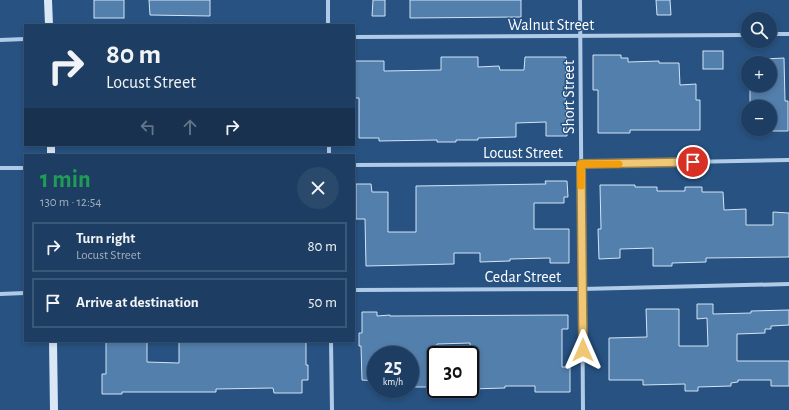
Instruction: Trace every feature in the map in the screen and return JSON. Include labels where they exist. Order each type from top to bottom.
[{"type":"main road","points":[[48,0],[49,24]]},
{"type":"main road","points":[[53,342],[54,410]]},
{"type":"street","points":[[328,0],[328,24]]},
{"type":"street","name":"Short Street","points":[[580,0],[583,410]]},
{"type":"street","points":[[777,34],[789,34]]},
{"type":"street","name":"Walnut Street","points":[[355,37],[741,35]]},
{"type":"street","points":[[0,40],[24,39]]},
{"type":"street","name":"Locust Street","points":[[355,165],[581,164],[789,160]]},
{"type":"street","points":[[0,168],[24,168]]},
{"type":"street","name":"Cedar Street","points":[[355,290],[582,289],[789,284]]},
{"type":"street","points":[[0,294],[24,293]]},
{"type":"street","points":[[331,342],[332,410]]},
{"type":"building","points":[[94,0],[124,0],[124,18],[94,18]]},
{"type":"building","points":[[149,0],[210,0],[210,16],[150,15]]},
{"type":"building","points":[[373,0],[385,0],[385,16],[372,16]]},
{"type":"building","points":[[410,0],[521,0],[521,17],[410,18]]},
{"type":"building","points":[[656,0],[670,0],[671,15],[657,15]]},
{"type":"building","points":[[703,51],[723,51],[723,69],[703,69]]},
{"type":"building","points":[[593,55],[621,55],[621,58],[628,58],[628,62],[659,61],[659,63],[679,63],[680,85],[696,84],[696,100],[700,100],[700,130],[630,130],[630,133],[598,133],[598,90],[593,90]]},
{"type":"building","points":[[441,57],[478,57],[478,67],[499,66],[500,70],[524,70],[525,57],[566,57],[565,93],[567,136],[546,136],[546,122],[516,123],[516,137],[478,138],[478,140],[456,140],[456,142],[437,142],[437,140],[379,141],[379,138],[359,138],[359,98],[355,98],[355,61],[384,61],[384,71],[441,70]]},
{"type":"building","points":[[777,58],[784,58],[785,101],[788,101],[788,131],[777,131],[777,100],[750,100],[750,92],[777,92]]},
{"type":"building","points":[[545,181],[567,181],[568,197],[564,197],[564,203],[534,203],[534,229],[569,229],[569,263],[550,263],[550,258],[510,259],[510,261],[480,262],[480,253],[454,253],[454,264],[366,266],[365,219],[356,219],[356,184],[371,184],[372,192],[388,192],[388,232],[416,232],[416,186],[546,184]]},
{"type":"building","points":[[600,185],[635,185],[635,187],[657,187],[657,191],[685,191],[685,187],[702,187],[702,192],[723,192],[724,210],[746,209],[746,225],[773,225],[773,212],[789,213],[789,257],[706,258],[706,262],[672,263],[672,266],[653,266],[653,248],[620,249],[620,258],[599,259],[598,229],[601,229]]},
{"type":"building","points":[[697,304],[713,304],[713,314],[789,310],[789,325],[771,326],[771,329],[765,329],[765,333],[737,334],[737,361],[789,361],[789,386],[771,386],[771,380],[738,380],[738,382],[731,383],[731,386],[698,387],[698,391],[685,391],[685,384],[643,385],[643,380],[609,380],[609,338],[647,337],[646,309],[679,309],[679,346],[708,346],[707,318],[697,319]]},
{"type":"building","points":[[362,312],[377,312],[377,316],[568,315],[568,329],[562,329],[562,367],[570,367],[570,392],[535,392],[535,386],[505,386],[505,388],[479,389],[479,346],[470,346],[470,343],[437,344],[437,346],[427,346],[427,387],[419,387],[419,346],[367,346],[367,380],[362,380],[359,333],[362,333]]},
{"type":"building","points":[[106,342],[147,342],[147,362],[179,363],[179,342],[306,342],[306,365],[308,365],[308,380],[302,380],[302,393],[274,393],[273,388],[216,389],[216,392],[122,392],[122,394],[102,394],[102,374],[106,374]]},
{"type":"slow traffic","points":[[581,186],[581,164],[619,164]]},
{"type":"route","points":[[583,350],[581,164],[693,162]]}]
